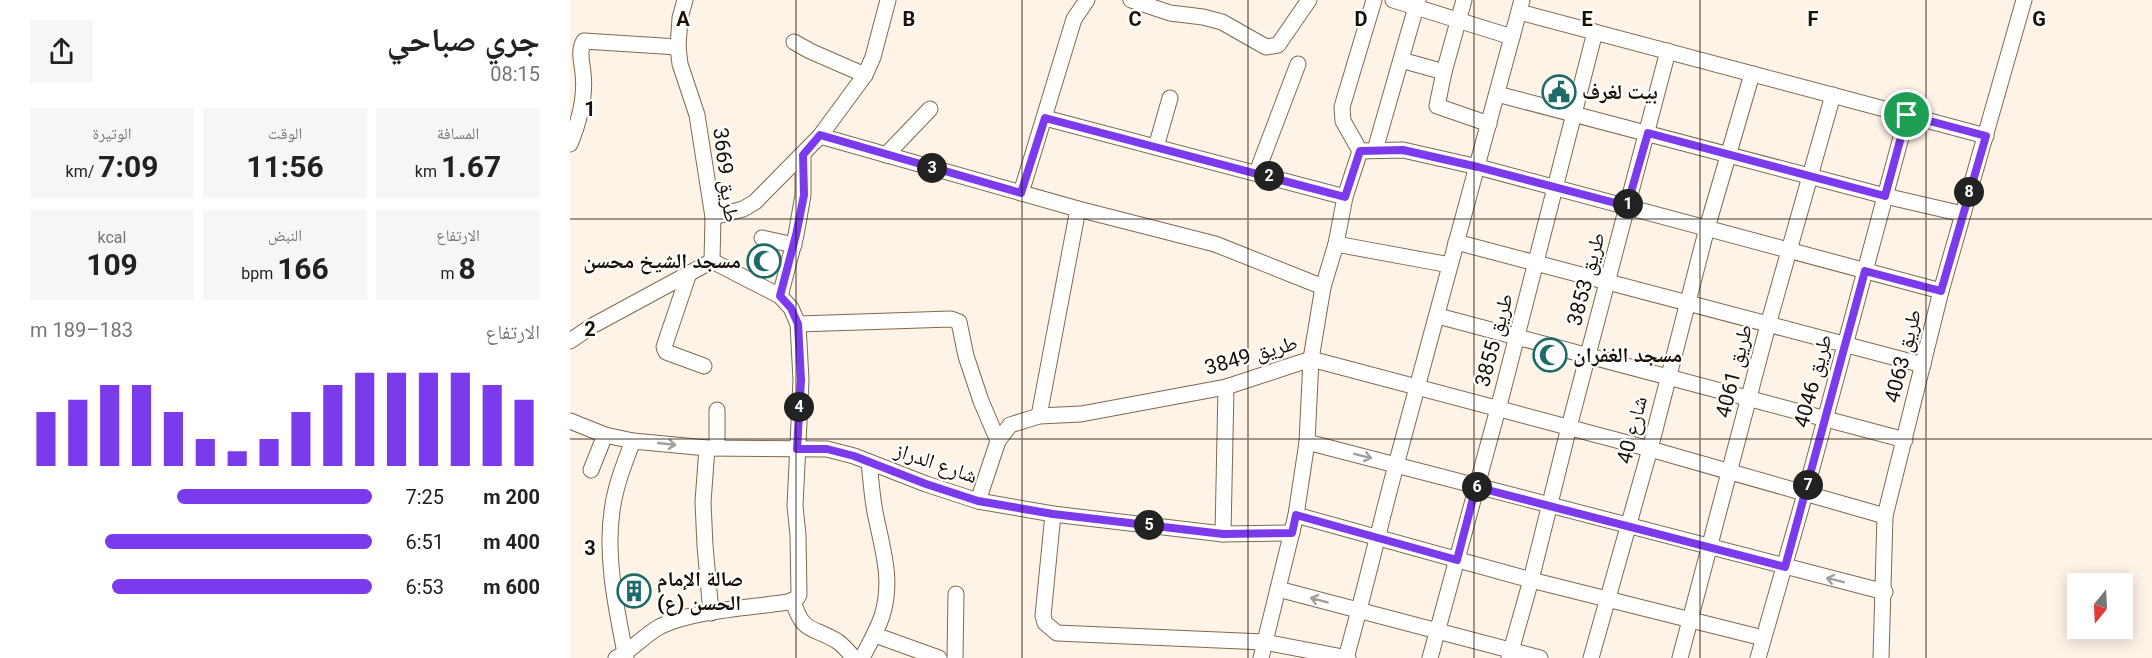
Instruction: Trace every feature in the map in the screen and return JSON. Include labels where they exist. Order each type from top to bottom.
[{"type":"street","name":"طريق 3669","points":[[685,0],[680,18],[678,47],[680,64],[697,115],[713,217],[712,261]]},
{"type":"street","points":[[713,217],[742,209],[755,202],[820,135],[865,75],[873,57],[888,0]]},
{"type":"street","points":[[1021,193],[1074,19],[1087,0]]},
{"type":"street","points":[[1131,0],[1170,13],[1212,19],[1231,26],[1266,46],[1278,45],[1309,0]]},
{"type":"street","points":[[1367,151],[1343,121],[1342,107],[1374,0]]},
{"type":"street","points":[[1393,0],[1417,4],[1457,21],[1512,37]]},
{"type":"street","points":[[1464,0],[1437,106],[1489,124]]},
{"type":"street","name":"طريق 4063","points":[[1881,658],[1885,516],[1941,291],[2024,0]]},
{"type":"street","points":[[1261,658],[1296,515],[1307,442],[1311,359],[1323,287],[1336,244],[1345,197],[1367,151],[1401,60],[1417,4]]},
{"type":"street","points":[[1053,514],[1043,616],[1050,628],[1065,634],[1264,642],[1347,658],[1396,464],[1521,6],[1595,32],[1986,136]]},
{"type":"street","name":"طريق 3855","points":[[1430,658],[1498,408],[1595,32]]},
{"type":"street","points":[[570,144],[579,121],[583,97],[584,77],[580,50],[582,43],[588,40],[678,47]]},
{"type":"street","points":[[794,42],[865,75]]},
{"type":"street","name":"طريق 3853","points":[[1510,654],[1532,580],[1569,427],[1668,51]]},
{"type":"street","points":[[1401,60],[1444,72]]},
{"type":"street","points":[[1257,172],[1298,64]]},
{"type":"street","name":"شارع 40","points":[[1591,658],[1650,449],[1686,303],[1727,154],[1752,74]]},
{"type":"street","points":[[1497,94],[1885,196],[1963,214]]},
{"type":"street","name":"طريق 4061","points":[[1680,658],[1788,250],[1833,95]]},
{"type":"street","points":[[1156,147],[1170,98]]},
{"type":"street","points":[[886,155],[930,109]]},
{"type":"street","name":"طريق 4046","points":[[1758,658],[1785,567],[1907,115]]},
{"type":"street","points":[[1045,118],[1345,197]]},
{"type":"street","points":[[820,135],[1078,209],[1215,244],[1323,287]]},
{"type":"street","points":[[1367,151],[1403,150],[1478,167],[1941,291]]},
{"type":"street","points":[[780,296],[804,195],[803,155]]},
{"type":"street","points":[[1039,416],[1078,209]]},
{"type":"street","points":[[762,238],[794,244]]},
{"type":"street","points":[[1456,242],[1923,365]]},
{"type":"street","points":[[1336,244],[1450,266]]},
{"type":"street","points":[[570,341],[592,326],[712,261],[780,296],[791,308],[798,324],[801,380],[795,506],[798,535],[799,594],[795,600],[797,614],[806,627],[839,643],[854,658]]},
{"type":"street","points":[[689,273],[664,346],[666,352],[704,366]]},
{"type":"street","points":[[1438,316],[1905,440]]},
{"type":"street","points":[[798,324],[951,320],[959,322],[966,356],[998,441],[978,501]]},
{"type":"street","name":"طريق 3849","points":[[998,441],[1010,425],[1039,416],[1081,414],[1226,387],[1311,359],[1650,449],[1885,516]]},
{"type":"street","points":[[1223,534],[1226,387]]},
{"type":"street","points":[[711,613],[703,502],[717,411]]},
{"type":"street","name":"شارع الدراز","points":[[570,421],[605,435],[633,441],[712,448],[827,449],[978,501],[1053,514],[1223,534],[1292,533]]},
{"type":"street","points":[[591,470],[605,435]]},
{"type":"street","points":[[622,656],[610,528],[617,486],[633,441]]},
{"type":"street","points":[[1307,442],[1884,592]]},
{"type":"street","points":[[862,658],[875,635],[885,599],[886,561],[876,517],[869,462]]},
{"type":"street","points":[[1296,515],[1532,580],[1763,638]]},
{"type":"street","points":[[1278,589],[1438,630],[1510,654],[1540,658]]},
{"type":"street","points":[[955,658],[956,594]]},
{"type":"street","points":[[622,656],[659,627],[687,617],[795,600]]},
{"type":"street","points":[[875,635],[939,658]]},
{"type":"place","name":"بيت لغرف","points":[[1559,92]]},
{"type":"place","name":"مسجد الشيخ محسن","points":[[764,261]]},
{"type":"place","name":"مسجد الغفران","points":[[1550,355]]},
{"type":"place","name":"صالة الإمام الحسن (ع)","points":[[634,591]]},
{"type":"route","points":[[1907,115],[1986,136],[1941,291],[1865,271],[1785,567],[1476,487],[1457,560],[1296,515],[1292,533],[1223,534],[1053,514],[978,501],[854,456],[827,449],[797,449],[801,380],[798,324],[791,308],[780,296],[804,195],[803,155],[820,135],[1021,193],[1045,118],[1345,197],[1360,151],[1403,150],[1627,206],[1648,133],[1885,196],[1907,115]]}]
